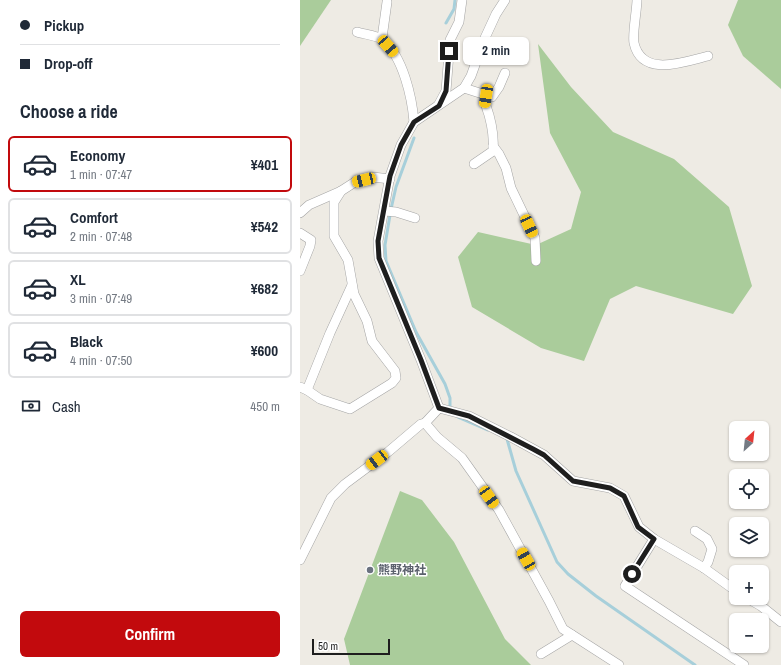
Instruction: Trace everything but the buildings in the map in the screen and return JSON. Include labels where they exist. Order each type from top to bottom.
[{"type":"street","points":[[439,106],[446,91],[450,40],[459,22],[462,0]]},
{"type":"street","points":[[439,408],[379,258],[378,241],[389,211],[390,179],[401,145],[414,122],[464,88],[471,76],[484,40],[496,14],[505,0]]},
{"type":"street","points":[[637,0],[633,42],[639,56],[652,64],[670,65],[708,56]]},
{"type":"street","points":[[382,38],[387,2]]},
{"type":"street","points":[[357,32],[382,38],[395,53],[403,73],[413,107],[414,122]]},
{"type":"street","points":[[464,88],[492,97],[499,87],[505,73]]},
{"type":"street","points":[[474,164],[493,151],[489,116],[485,105],[486,96]]},
{"type":"street","points":[[493,146],[506,168],[511,188],[535,238],[536,261]]},
{"type":"street","points":[[300,213],[309,205],[341,191],[355,182],[373,178],[390,179]]},
{"type":"street","points":[[341,191],[334,202],[334,236],[348,260],[354,294],[367,322],[372,341],[395,371],[396,378],[392,383],[350,409],[320,399],[303,388],[328,339],[352,284]]},
{"type":"street","points":[[389,211],[415,218]]},
{"type":"street","points":[[300,233],[311,240],[300,271]]},
{"type":"street","points":[[300,560],[331,498],[345,484],[388,452],[421,424],[425,423],[439,408]]},
{"type":"street","points":[[439,408],[469,416],[524,444],[544,455],[573,481],[610,488],[624,496],[638,527],[654,539],[704,568],[729,586]]},
{"type":"street","points":[[425,423],[437,437],[462,458],[498,510],[550,601],[562,629],[619,665]]},
{"type":"street","points":[[695,531],[707,540],[712,549],[708,562],[704,568]]},
{"type":"street","points":[[654,539],[625,586],[744,665]]},
{"type":"street","points":[[759,605],[781,622]]},
{"type":"street","points":[[541,654],[572,635]]},
{"type":"green space","points":[[300,0],[331,0],[300,46]]},
{"type":"green space","points":[[738,0],[781,0],[781,89],[743,56],[728,25]]},
{"type":"green space","points":[[538,44],[571,87],[613,132],[674,159],[729,207],[752,286],[733,314],[636,286],[610,299],[584,361],[541,348],[472,307],[458,257],[478,232],[536,245],[571,229],[581,192],[550,133]]},
{"type":"green space","points":[[400,491],[422,500],[454,542],[505,639],[531,665],[350,665],[344,639]]},
{"type":"waterway","points":[[446,23],[454,9],[455,0]]},
{"type":"waterway","points":[[414,138],[396,187],[385,245],[386,261],[416,332],[445,384],[450,398],[450,409]]},
{"type":"waterway","points":[[458,417],[488,430]]},
{"type":"waterway","points":[[507,439],[516,471],[557,562],[568,574],[596,596],[695,665]]},
{"type":"place","name":"熊野神社","points":[[370,570]]},
{"type":"route","points":[[449,51],[446,91],[439,106],[414,122],[401,145],[390,176],[378,241],[379,258],[439,408],[469,416],[511,437],[544,455],[573,481],[610,488],[624,496],[638,527],[654,539],[632,574]]}]
